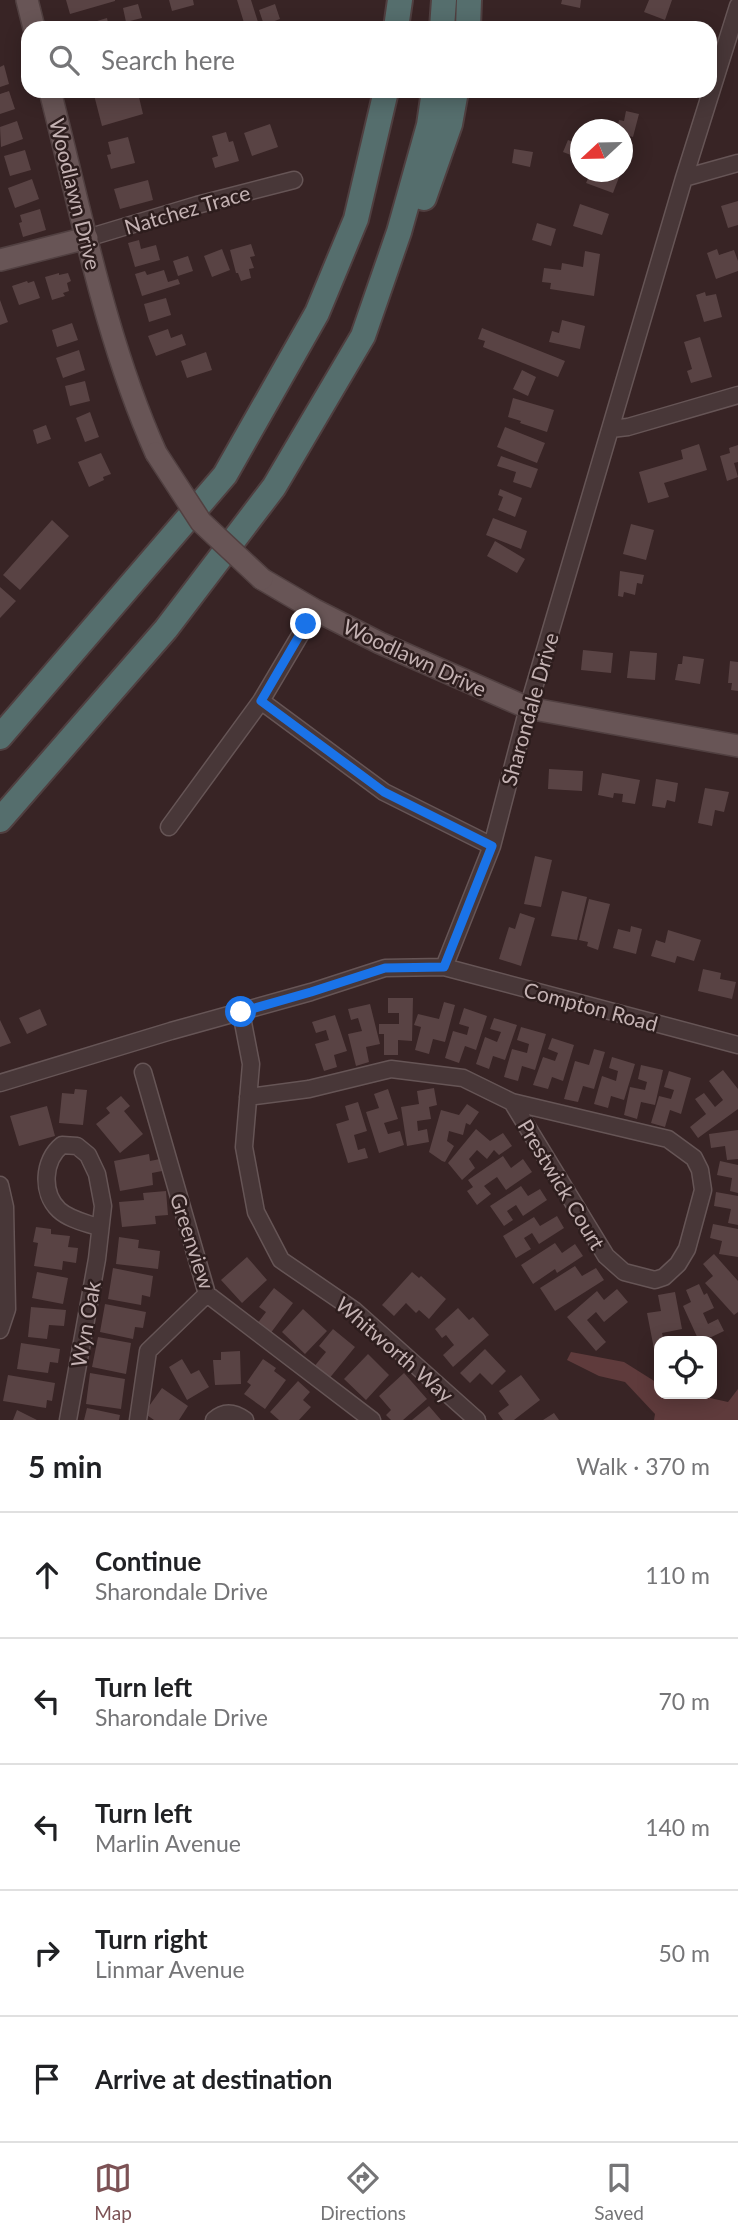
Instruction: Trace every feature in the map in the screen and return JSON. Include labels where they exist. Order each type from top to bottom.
[{"type":"highway","points":[[390,0],[390,21]]},
{"type":"highway","points":[[397,21],[400,0]]},
{"type":"highway","points":[[443,21],[444,0]]},
{"type":"highway","points":[[468,21],[469,0]]},
{"type":"highway","points":[[0,737],[225,475],[317,313],[356,219],[384,98]]},
{"type":"highway","points":[[363,335],[399,232],[429,125],[433,98]]},
{"type":"highway","points":[[0,820],[166,629],[274,487],[390,286],[412,233],[450,124],[455,98]]},
{"type":"main road","points":[[27,0],[32,21]]},
{"type":"main road","name":"Woodlawn Drive","points":[[52,98],[120,360],[136,407],[156,453],[201,522],[262,579],[315,610],[380,643],[528,708],[738,746]]},
{"type":"main road","name":"Natchez Trace","points":[[0,260],[87,238]]},
{"type":"street","name":"Sharondale Drive","points":[[717,73],[738,6]]},
{"type":"street","name":"Sharondale Drive","points":[[444,967],[492,846],[528,708],[709,98]]},
{"type":"street","points":[[684,178],[738,163]]},
{"type":"street","name":"Natchez Trace","points":[[87,238],[294,180]]},
{"type":"street","points":[[611,429],[628,427],[738,395]]},
{"type":"street","points":[[169,827],[261,701],[315,610]]},
{"type":"street","points":[[261,701],[384,792],[492,846]]},
{"type":"street","points":[[0,1083],[385,968],[444,967]]},
{"type":"street","name":"Compton Road","points":[[444,967],[738,1045]]},
{"type":"street","name":"Whitworth Way","points":[[241,1012],[251,1064],[244,1147],[256,1212],[281,1260],[354,1310],[477,1420]]},
{"type":"street","name":"Prestwick Court","points":[[248,1097],[309,1089],[391,1069],[463,1078],[512,1101],[668,1139],[694,1158],[700,1170],[703,1190],[687,1248],[678,1264],[664,1277],[654,1280],[624,1272],[606,1256],[512,1101]]},
{"type":"street","name":"Greenview","points":[[143,1072],[207,1294],[372,1420]]},
{"type":"street","name":"Wyn Oak","points":[[68,1420],[97,1259],[103,1206],[97,1174],[88,1155],[77,1146],[62,1145],[54,1152],[46,1167],[52,1202],[61,1212],[72,1218],[100,1228]]},
{"type":"street","points":[[0,1185],[5,1207],[7,1309],[0,1331]]},
{"type":"street","points":[[138,1420],[148,1351],[207,1294]]},
{"type":"street","points":[[214,1420],[221,1414],[236,1413],[245,1420]]},
{"type":"shaded area","points":[[571,1352],[624,1362],[654,1381],[654,1399],[714,1399],[728,1402],[738,1389],[738,1420],[654,1420],[655,1414],[625,1382],[599,1376],[567,1360]]},
{"type":"building","points":[[66,0],[115,0],[115,1],[70,14]]},
{"type":"building","points":[[169,0],[193,0],[194,5],[172,11]]},
{"type":"building","points":[[237,0],[251,0],[258,21],[243,21]]},
{"type":"building","points":[[562,0],[581,0],[580,8],[561,4]]},
{"type":"building","points":[[649,0],[672,0],[665,20],[644,12]]},
{"type":"building","points":[[138,4],[142,18],[126,21],[123,8]]},
{"type":"building","points":[[275,4],[280,19],[263,21],[259,10]]},
{"type":"building","points":[[4,65],[9,84],[0,87],[0,67]]},
{"type":"building","points":[[9,91],[15,109],[0,114],[0,94]]},
{"type":"building","points":[[95,98],[139,98],[143,114],[102,126]]},
{"type":"building","points":[[626,111],[639,114],[633,137],[633,119],[624,119]]},
{"type":"building","points":[[17,121],[23,139],[1,147],[0,127]]},
{"type":"building","points":[[270,124],[278,147],[252,156],[244,133]]},
{"type":"building","points":[[226,132],[229,142],[233,141],[239,161],[215,168],[212,158],[218,156],[212,136]]},
{"type":"building","points":[[128,137],[135,163],[111,169],[107,155],[111,154],[108,142]]},
{"type":"building","points":[[568,140],[570,141],[570,155],[563,152]]},
{"type":"building","points":[[514,149],[533,152],[530,167],[512,163]]},
{"type":"building","points":[[25,150],[31,170],[10,176],[4,156]]},
{"type":"building","points":[[32,179],[39,199],[15,208],[8,188]]},
{"type":"building","points":[[148,180],[153,200],[120,209],[114,189]]},
{"type":"building","points":[[586,182],[617,182],[613,193]]},
{"type":"building","points":[[738,201],[738,225],[728,228],[721,206]]},
{"type":"building","points":[[580,204],[609,214],[602,235],[573,226]]},
{"type":"building","points":[[40,209],[46,230],[23,237],[20,215]]},
{"type":"building","points":[[537,223],[556,229],[551,246],[532,240]]},
{"type":"building","points":[[139,240],[141,249],[156,245],[160,260],[135,267],[128,243]]},
{"type":"building","points":[[251,244],[255,256],[250,257],[254,268],[249,269],[251,278],[241,281],[230,250]]},
{"type":"building","points":[[222,249],[230,270],[212,277],[204,256]]},
{"type":"building","points":[[717,249],[719,255],[734,250],[738,271],[716,279],[707,253]]},
{"type":"building","points":[[585,251],[600,254],[594,296],[550,289],[551,283],[542,282],[544,268],[561,270],[562,263],[583,267]]},
{"type":"building","points":[[188,256],[193,271],[178,276],[173,261]]},
{"type":"building","points":[[164,270],[168,282],[178,279],[180,284],[142,296],[135,274],[145,271],[147,275]]},
{"type":"building","points":[[68,273],[71,281],[67,283],[69,291],[63,293],[65,296],[52,300],[45,277]]},
{"type":"building","points":[[34,281],[40,298],[19,305],[12,286]]},
{"type":"building","points":[[705,292],[706,296],[716,294],[722,317],[704,322],[696,295]]},
{"type":"building","points":[[166,298],[171,315],[149,322],[144,304]]},
{"type":"building","points":[[0,300],[8,322],[0,325]]},
{"type":"building","points":[[562,320],[585,326],[580,349],[549,342],[552,331],[559,333]]},
{"type":"building","points":[[72,323],[78,340],[57,347],[52,330]]},
{"type":"building","points":[[482,328],[565,361],[558,377],[483,347],[485,341],[478,339]]},
{"type":"building","points":[[168,329],[171,338],[182,334],[186,345],[156,356],[148,336]]},
{"type":"building","points":[[700,337],[712,377],[691,383],[687,371],[692,369],[684,342]]},
{"type":"building","points":[[79,350],[85,370],[63,378],[56,358]]},
{"type":"building","points":[[206,352],[212,370],[187,378],[181,361]]},
{"type":"building","points":[[522,370],[536,377],[528,396],[513,389]]},
{"type":"building","points":[[85,381],[90,401],[70,406],[65,386]]},
{"type":"building","points":[[513,398],[554,410],[547,432],[508,417]]},
{"type":"building","points":[[90,412],[99,437],[85,442],[76,418]]},
{"type":"building","points":[[46,425],[51,439],[37,444],[33,430]]},
{"type":"building","points":[[505,427],[545,443],[537,463],[497,447]]},
{"type":"building","points":[[699,444],[707,470],[664,483],[669,497],[648,503],[639,472],[683,459],[681,450]]},
{"type":"building","points":[[738,445],[738,462],[734,463],[738,477],[727,481],[720,456],[730,453],[729,448]]},
{"type":"building","points":[[101,453],[111,474],[89,487],[78,462]]},
{"type":"building","points":[[501,456],[538,469],[531,488],[513,482],[516,472],[497,466]]},
{"type":"building","points":[[500,489],[522,498],[515,517],[498,510],[503,497],[498,495]]},
{"type":"building","points":[[493,518],[527,531],[521,549],[486,535]]},
{"type":"building","points":[[52,520],[69,536],[20,590],[3,575]]},
{"type":"building","points":[[631,524],[654,530],[646,560],[623,554]]},
{"type":"building","points":[[495,541],[525,559],[517,573],[487,556]]},
{"type":"building","points":[[620,571],[644,575],[642,584],[637,583],[635,595],[624,592],[623,597],[618,596]]},
{"type":"building","points":[[0,587],[16,601],[0,618]]},
{"type":"building","points":[[583,650],[613,653],[611,673],[581,670]]},
{"type":"building","points":[[630,651],[657,653],[655,680],[627,678]]},
{"type":"building","points":[[683,656],[704,659],[700,684],[675,680],[678,664],[682,664]]},
{"type":"building","points":[[730,661],[738,662],[738,691],[731,690],[732,683],[728,683]]},
{"type":"building","points":[[549,769],[583,771],[582,791],[548,789]]},
{"type":"building","points":[[602,773],[640,780],[635,804],[622,802],[623,794],[614,793],[613,798],[598,795]]},
{"type":"building","points":[[656,779],[678,783],[675,802],[667,800],[665,808],[652,806]]},
{"type":"building","points":[[705,788],[729,792],[724,812],[715,810],[712,826],[698,823]]},
{"type":"building","points":[[535,856],[552,860],[541,907],[524,904]]},
{"type":"building","points":[[562,891],[587,897],[577,940],[551,936]]},
{"type":"building","points":[[589,899],[610,904],[598,950],[587,946],[588,942],[579,940]]},
{"type":"building","points":[[520,913],[535,918],[521,966],[499,959],[509,927],[515,929]]},
{"type":"building","points":[[631,926],[642,929],[636,954],[613,948],[618,929],[630,932]]},
{"type":"building","points":[[668,930],[701,940],[694,961],[677,956],[675,963],[651,956],[656,940],[665,943]]},
{"type":"building","points":[[703,969],[721,973],[720,979],[736,982],[732,999],[698,991]]},
{"type":"building","points":[[388,998],[413,998],[412,1041],[398,1040],[398,1055],[384,1055],[384,1034],[379,1034],[379,1024],[399,1024],[399,1013],[388,1013]]},
{"type":"building","points":[[444,1002],[455,1005],[445,1042],[433,1039],[429,1054],[415,1050],[421,1027],[414,1025],[418,1014],[439,1019]]},
{"type":"building","points":[[370,1004],[380,1044],[366,1047],[369,1062],[356,1066],[348,1034],[362,1031],[358,1018],[351,1020],[348,1009]]},
{"type":"building","points":[[464,1008],[487,1016],[476,1050],[465,1046],[459,1063],[445,1058],[453,1031],[467,1035],[469,1027],[459,1024]]},
{"type":"building","points":[[40,1009],[47,1025],[27,1034],[19,1018]]},
{"type":"building","points":[[335,1015],[347,1051],[334,1055],[337,1067],[324,1071],[315,1044],[329,1040],[326,1030],[316,1033],[312,1022]]},
{"type":"building","points":[[494,1018],[517,1025],[505,1060],[493,1056],[489,1069],[476,1064],[485,1037],[497,1042],[501,1032],[490,1029]]},
{"type":"building","points":[[0,1020],[11,1043],[0,1047]]},
{"type":"building","points":[[521,1027],[546,1034],[535,1070],[522,1066],[518,1081],[504,1077],[512,1049],[527,1053],[529,1044],[517,1040]]},
{"type":"building","points":[[552,1038],[574,1045],[563,1081],[552,1077],[548,1089],[533,1085],[543,1057],[555,1061],[558,1053],[548,1049]]},
{"type":"building","points":[[594,1049],[605,1052],[594,1089],[583,1086],[578,1102],[564,1099],[575,1061],[589,1065]]},
{"type":"building","points":[[612,1057],[635,1064],[624,1100],[611,1096],[608,1108],[594,1104],[602,1076],[616,1081],[618,1071],[609,1068]]},
{"type":"building","points":[[641,1065],[663,1070],[655,1105],[641,1102],[637,1119],[624,1115],[630,1087],[645,1090],[647,1082],[638,1079]]},
{"type":"building","points":[[723,1070],[738,1089],[738,1109],[698,1138],[690,1127],[706,1114],[695,1099],[704,1093],[715,1107],[723,1100],[709,1081]]},
{"type":"building","points":[[669,1071],[691,1078],[681,1114],[670,1110],[665,1127],[651,1123],[659,1096],[671,1099],[674,1090],[664,1087]]},
{"type":"building","points":[[434,1088],[437,1105],[429,1107],[431,1119],[417,1121],[418,1131],[427,1129],[429,1142],[407,1146],[401,1107],[419,1104],[417,1091]]},
{"type":"building","points":[[75,1089],[87,1090],[83,1125],[59,1123],[62,1093],[74,1094]]},
{"type":"building","points":[[388,1089],[398,1119],[384,1123],[388,1134],[400,1131],[404,1145],[379,1153],[366,1112],[379,1108],[374,1094]]},
{"type":"building","points":[[121,1096],[130,1106],[124,1111],[143,1134],[120,1153],[96,1124],[110,1113],[106,1108]]},
{"type":"building","points":[[358,1102],[367,1131],[354,1135],[358,1150],[365,1148],[368,1158],[348,1163],[336,1124],[349,1120],[345,1106]]},
{"type":"building","points":[[467,1104],[479,1112],[470,1125],[466,1123],[463,1135],[449,1131],[447,1141],[454,1146],[445,1162],[442,1161],[429,1152],[441,1110],[459,1115]]},
{"type":"building","points":[[47,1106],[55,1136],[19,1146],[10,1116]]},
{"type":"building","points":[[476,1129],[490,1141],[503,1133],[512,1146],[499,1155],[494,1150],[487,1159],[477,1150],[469,1159],[475,1168],[462,1180],[448,1163]]},
{"type":"building","points":[[738,1130],[738,1159],[727,1160],[725,1146],[711,1148],[709,1134]]},
{"type":"building","points":[[149,1154],[150,1161],[160,1159],[162,1171],[152,1173],[153,1185],[120,1191],[114,1161]]},
{"type":"building","points":[[503,1156],[511,1168],[523,1159],[532,1172],[506,1190],[497,1177],[484,1186],[491,1194],[477,1205],[467,1191],[473,1187],[468,1180]]},
{"type":"building","points":[[720,1161],[738,1165],[738,1193],[730,1191],[732,1178],[717,1175]]},
{"type":"building","points":[[521,1186],[528,1196],[540,1189],[547,1200],[523,1216],[516,1205],[507,1211],[513,1220],[504,1226],[490,1206]]},
{"type":"building","points":[[166,1191],[168,1215],[155,1216],[156,1224],[122,1227],[119,1202],[144,1200],[143,1193]]},
{"type":"building","points":[[716,1192],[738,1196],[738,1225],[728,1223],[731,1209],[714,1206]]},
{"type":"building","points":[[557,1216],[564,1228],[539,1244],[532,1233],[524,1238],[531,1249],[516,1258],[503,1236],[534,1217],[540,1226]]},
{"type":"building","points":[[713,1224],[738,1229],[738,1257],[719,1254],[722,1241],[710,1238]]},
{"type":"building","points":[[36,1227],[51,1229],[51,1234],[70,1236],[68,1247],[78,1248],[76,1263],[63,1261],[62,1270],[34,1266],[38,1243],[33,1242]]},
{"type":"building","points":[[119,1237],[139,1240],[138,1248],[160,1251],[158,1269],[116,1264]]},
{"type":"building","points":[[555,1243],[562,1253],[575,1244],[583,1256],[557,1273],[555,1269],[533,1284],[521,1265]]},
{"type":"building","points":[[714,1254],[738,1281],[738,1312],[734,1315],[705,1283],[713,1276],[703,1264]]},
{"type":"building","points":[[247,1257],[267,1280],[242,1303],[221,1280]]},
{"type":"building","points":[[575,1266],[582,1276],[596,1268],[604,1280],[555,1311],[540,1288]]},
{"type":"building","points":[[113,1268],[153,1276],[150,1297],[142,1295],[141,1305],[108,1299]]},
{"type":"building","points":[[37,1272],[68,1278],[63,1304],[32,1298]]},
{"type":"building","points":[[412,1272],[419,1278],[421,1276],[446,1299],[429,1319],[419,1310],[416,1313],[406,1303],[394,1316],[382,1305]]},
{"type":"building","points":[[699,1284],[714,1308],[703,1313],[708,1324],[718,1319],[724,1331],[714,1336],[697,1336],[683,1306],[691,1302],[686,1290]]},
{"type":"building","points":[[274,1288],[293,1303],[270,1334],[257,1324],[266,1312],[259,1307]]},
{"type":"building","points":[[617,1289],[628,1302],[604,1322],[596,1312],[587,1320],[606,1342],[596,1351],[567,1317],[597,1291],[604,1300]]},
{"type":"building","points":[[675,1292],[682,1329],[662,1333],[663,1336],[654,1336],[654,1349],[647,1313],[661,1311],[658,1295]]},
{"type":"building","points":[[105,1304],[146,1312],[143,1328],[135,1327],[133,1339],[100,1332]]},
{"type":"building","points":[[31,1307],[66,1310],[64,1326],[49,1325],[47,1339],[28,1337]]},
{"type":"building","points":[[458,1308],[469,1320],[473,1317],[489,1335],[453,1367],[443,1355],[454,1345],[446,1335],[442,1338],[435,1329]]},
{"type":"building","points":[[303,1309],[327,1331],[305,1354],[282,1332]]},
{"type":"building","points":[[333,1329],[355,1347],[328,1380],[313,1368],[326,1352],[319,1346]]},
{"type":"building","points":[[98,1337],[131,1343],[126,1374],[92,1367]]},
{"type":"building","points":[[21,1343],[60,1349],[58,1363],[50,1362],[48,1373],[17,1369]]},
{"type":"building","points":[[485,1349],[506,1371],[492,1385],[480,1373],[470,1383],[460,1373]]},
{"type":"building","points":[[240,1351],[241,1384],[215,1385],[213,1360],[221,1360],[221,1352]]},
{"type":"building","points":[[368,1354],[389,1375],[366,1400],[344,1379]]},
{"type":"building","points":[[182,1359],[191,1374],[199,1370],[209,1387],[187,1400],[169,1367]]},
{"type":"building","points":[[263,1359],[276,1368],[274,1371],[286,1380],[265,1409],[244,1394],[251,1385],[247,1382]]},
{"type":"building","points":[[90,1373],[125,1379],[121,1409],[86,1404]]},
{"type":"building","points":[[404,1373],[427,1399],[403,1420],[391,1420],[386,1415],[391,1410],[379,1396]]},
{"type":"building","points":[[8,1375],[55,1383],[52,1401],[47,1400],[46,1408],[3,1401]]},
{"type":"building","points":[[521,1375],[540,1400],[514,1420],[503,1420],[498,1413],[509,1405],[499,1391]]},
{"type":"building","points":[[298,1381],[310,1392],[303,1400],[311,1407],[299,1420],[279,1420],[270,1412]]},
{"type":"building","points":[[162,1388],[188,1406],[179,1420],[154,1420],[144,1413]]},
{"type":"building","points":[[429,1406],[441,1420],[412,1420]]},
{"type":"building","points":[[87,1408],[120,1415],[119,1420],[84,1420]]},
{"type":"building","points":[[17,1410],[37,1420],[13,1420]]},
{"type":"building","points":[[554,1413],[559,1420],[543,1420]]},
{"type":"route","points":[[241,1012],[385,968],[444,967],[492,846],[384,792],[261,701],[306,624]]}]
